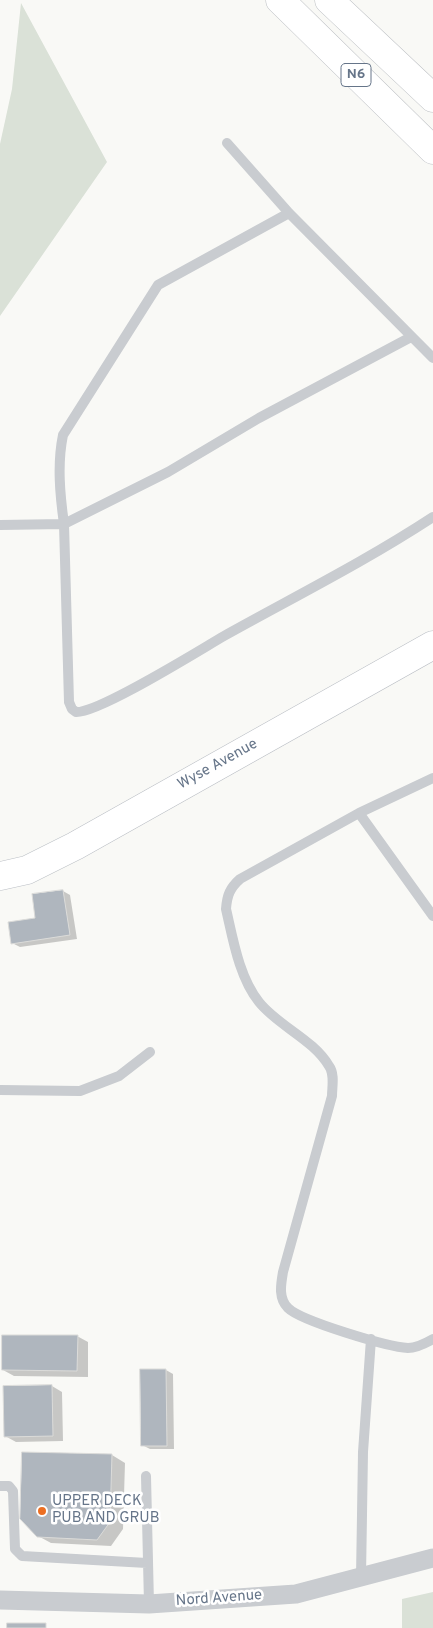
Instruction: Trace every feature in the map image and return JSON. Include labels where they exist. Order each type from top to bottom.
[{"type":"main road","name":"N6","points":[[280,0],[433,150]]},
{"type":"main road","name":"N6","points":[[329,0],[433,98]]},
{"type":"main road","name":"Wyse Avenue","points":[[0,876],[27,870],[75,846],[433,645]]},
{"type":"street","name":"Nord Avenue","points":[[0,1600],[149,1604],[296,1594],[433,1558]]},
{"type":"lane","points":[[227,143],[289,213],[433,358]]},
{"type":"lane","points":[[289,213],[168,278],[154,290],[119,350],[84,400],[63,435],[60,461],[60,498],[64,524],[70,702],[72,709],[81,712],[131,689],[310,591],[433,517]]},
{"type":"lane","points":[[0,525],[64,524],[168,472],[259,418],[411,337]]},
{"type":"lane","points":[[433,778],[359,812],[240,879],[233,886],[227,897],[226,909],[248,986],[259,1002],[271,1014],[320,1055],[330,1066],[333,1078],[332,1096],[283,1272],[280,1286],[282,1297],[288,1308],[309,1320],[371,1340],[409,1348],[433,1339]]},
{"type":"lane","points":[[359,812],[433,916]]},
{"type":"lane","points":[[0,1090],[80,1090],[119,1076],[150,1052]]},
{"type":"lane","points":[[361,1577],[363,1452],[371,1340]]},
{"type":"lane","points":[[146,1476],[149,1604]]},
{"type":"lane","points":[[0,1486],[9,1486],[13,1491],[15,1549],[22,1556],[147,1562]]},
{"type":"shaded area","points":[[21,3],[107,162],[0,316],[0,144],[12,89]]},
{"type":"shaded area","points":[[433,1592],[433,1628],[402,1628],[402,1599]]},
{"type":"building","points":[[63,890],[70,935],[11,944],[8,922],[35,918],[32,894]]},
{"type":"building","points":[[2,1335],[78,1335],[77,1371],[2,1370]]},
{"type":"building","points":[[140,1369],[166,1369],[167,1446],[141,1446]]},
{"type":"building","points":[[52,1385],[53,1436],[4,1437],[3,1386]]},
{"type":"building","points":[[22,1452],[112,1454],[110,1522],[97,1540],[37,1537],[20,1519]]},
{"type":"building","points":[[7,1623],[46,1623],[46,1628],[7,1628]]},
{"type":"place","name":"UPPER DECK PUB AND GRUB","points":[[42,1511]]}]
